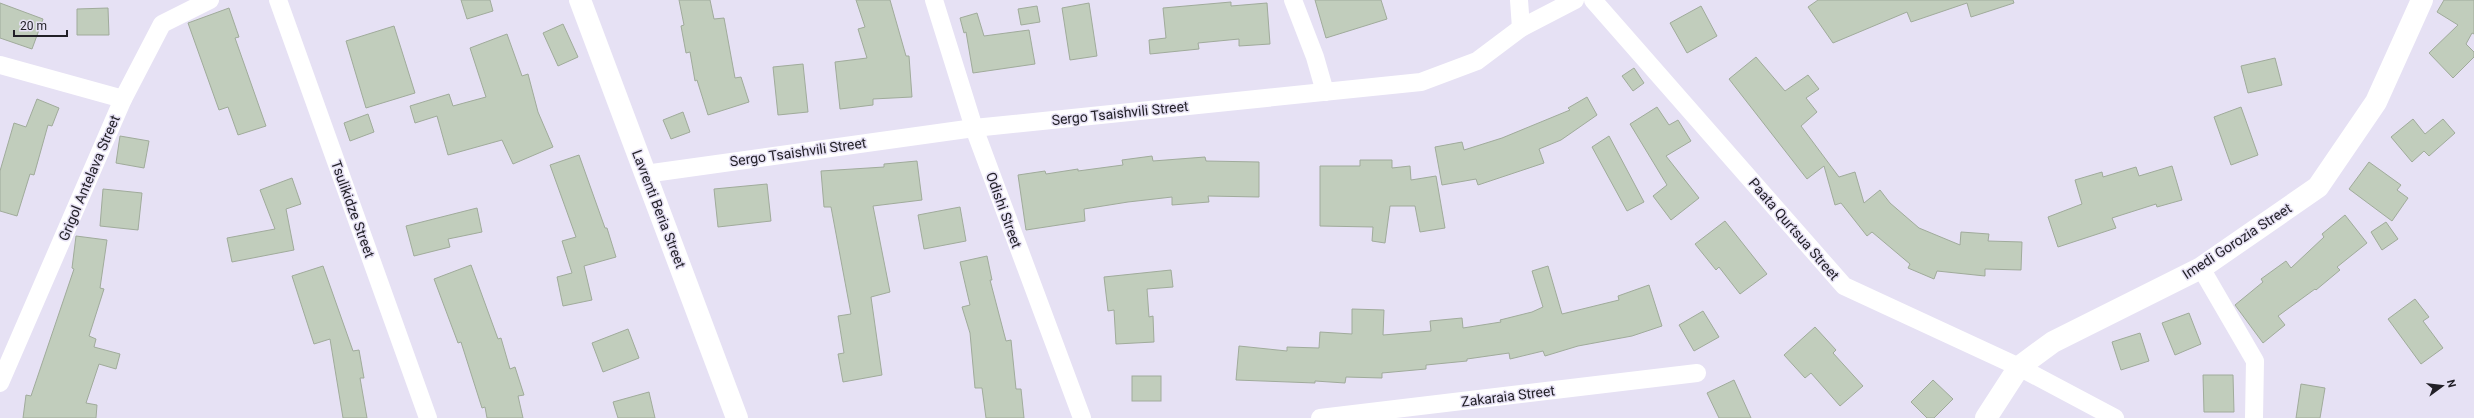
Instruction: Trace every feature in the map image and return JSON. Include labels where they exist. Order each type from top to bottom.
[{"type":"street","name":"Grigol Antelava Street","points":[[0,383],[123,99],[162,24],[210,0]]},
{"type":"street","name":"Tsulikidze Street","points":[[278,0],[428,418]]},
{"type":"street","name":"Lavrenti Beria Street","points":[[580,0],[737,418]]},
{"type":"street","name":"Odishi Street","points":[[934,0],[974,128],[1082,418]]},
{"type":"street","points":[[1293,0],[1315,57],[1325,92]]},
{"type":"street","points":[[1519,0],[1521,28]]},
{"type":"street","name":"Sergo Tsaishvili Street","points":[[645,174],[974,128],[1421,82],[1477,62],[1521,28],[1575,0]]},
{"type":"street","name":"Paata Qurtsua Street","points":[[1593,0],[1844,286],[2019,366],[2115,418]]},
{"type":"street","name":"Imedi Gorozia Street","points":[[1986,418],[2019,366],[2053,342],[2201,268],[2318,187],[2376,102],[2422,0]]},
{"type":"street","points":[[0,65],[123,99]]},
{"type":"street","points":[[2201,268],[2255,361],[2254,418]]},
{"type":"street","name":"Zakaraia Street","points":[[1320,418],[1360,416],[1697,373]]},
{"type":"building","points":[[461,0],[490,0],[493,11],[467,19]]},
{"type":"building","points":[[679,0],[710,0],[714,19],[724,18],[735,78],[741,77],[749,102],[708,115],[697,80],[695,81],[690,52],[686,53],[681,26],[684,25]]},
{"type":"building","points":[[856,0],[890,0],[906,56],[909,56],[912,97],[873,99],[873,105],[840,109],[835,62],[867,58],[858,29],[865,27]]},
{"type":"building","points":[[1315,0],[1381,0],[1387,19],[1326,38]]},
{"type":"building","points":[[1818,0],[2013,0],[2014,3],[1971,17],[1967,3],[1911,22],[1907,12],[1833,43],[1808,7]]},
{"type":"building","points":[[2444,0],[2474,0],[2474,34],[2472,33],[2466,44],[2474,52],[2474,57],[2453,78],[2429,53],[2458,25],[2437,12]]},
{"type":"building","points":[[1231,2],[1231,6],[1267,3],[1270,44],[1239,46],[1239,39],[1198,43],[1199,49],[1150,54],[1149,40],[1166,38],[1163,8]]},
{"type":"building","points":[[0,3],[43,19],[32,49],[0,38]]},
{"type":"building","points":[[1089,3],[1097,56],[1070,60],[1062,8]]},
{"type":"building","points":[[1037,6],[1040,22],[1021,25],[1018,9]]},
{"type":"building","points":[[1701,6],[1717,36],[1687,53],[1670,23]]},
{"type":"building","points":[[108,8],[109,35],[77,35],[77,9]]},
{"type":"building","points":[[229,8],[239,37],[235,38],[266,126],[238,135],[228,107],[219,110],[188,23]]},
{"type":"building","points":[[977,13],[984,36],[1029,30],[1035,64],[973,73],[966,32],[964,33],[960,18]]},
{"type":"building","points":[[563,24],[578,57],[558,66],[543,33]]},
{"type":"building","points":[[394,26],[415,93],[366,108],[346,41]]},
{"type":"building","points":[[507,34],[522,76],[528,74],[538,112],[553,147],[513,164],[502,140],[448,155],[437,116],[415,123],[410,106],[449,94],[453,106],[486,97],[470,48]]},
{"type":"building","points":[[1756,57],[1785,91],[1808,75],[1819,89],[1806,98],[1817,112],[1801,126],[1839,177],[1855,172],[1864,203],[1880,190],[1890,203],[1919,228],[1960,245],[1961,232],[1989,234],[1988,241],[2022,242],[2021,270],[1985,269],[1985,276],[1937,271],[1934,279],[1908,268],[1910,264],[1872,232],[1867,236],[1841,203],[1835,205],[1824,166],[1807,179],[1729,79]]},
{"type":"building","points":[[2275,58],[2282,85],[2248,93],[2241,66]]},
{"type":"building","points":[[803,64],[808,112],[778,115],[773,67]]},
{"type":"building","points":[[1634,68],[1644,83],[1633,91],[1622,76]]},
{"type":"building","points":[[1587,97],[1597,115],[1561,140],[1539,149],[1544,163],[1478,185],[1476,179],[1442,185],[1435,147],[1462,142],[1464,150],[1502,138],[1570,110],[1568,108]]},
{"type":"building","points":[[37,99],[59,108],[52,126],[48,125],[34,175],[30,174],[17,216],[0,211],[0,171],[14,123],[26,127]]},
{"type":"building","points":[[1657,107],[1669,125],[1678,120],[1691,141],[1666,156],[1699,198],[1671,220],[1653,196],[1667,185],[1630,124]]},
{"type":"building","points":[[2241,107],[2258,155],[2231,165],[2214,117]]},
{"type":"building","points":[[683,112],[690,132],[671,139],[663,120]]},
{"type":"building","points":[[368,114],[374,132],[350,141],[344,123]]},
{"type":"building","points":[[2413,119],[2425,134],[2443,119],[2455,133],[2429,156],[2424,151],[2412,162],[2391,137]]},
{"type":"building","points":[[120,136],[149,141],[144,168],[116,163]]},
{"type":"building","points":[[1609,136],[1644,202],[1627,211],[1592,147]]},
{"type":"building","points":[[579,155],[605,228],[607,228],[616,257],[584,266],[592,300],[563,306],[557,277],[572,273],[562,241],[576,237],[550,165]]},
{"type":"building","points":[[1152,156],[1153,161],[1205,157],[1206,161],[1259,162],[1259,197],[1208,196],[1209,202],[1172,205],[1172,197],[1128,202],[1084,209],[1085,221],[1026,230],[1018,175],[1045,171],[1046,174],[1078,169],[1078,171],[1123,165],[1122,160]]},
{"type":"building","points":[[1360,160],[1392,160],[1392,168],[1410,166],[1411,180],[1436,176],[1445,228],[1420,232],[1415,206],[1390,206],[1385,243],[1372,241],[1373,227],[1320,226],[1320,166],[1360,166]]},
{"type":"building","points":[[917,161],[922,200],[873,206],[890,292],[871,297],[882,375],[843,382],[838,354],[844,353],[838,316],[851,314],[831,207],[824,207],[821,171],[884,167],[884,164]]},
{"type":"building","points":[[2369,162],[2401,185],[2397,190],[2408,198],[2392,221],[2349,189]]},
{"type":"building","points":[[2172,166],[2182,200],[2157,207],[2156,204],[2112,218],[2116,228],[2058,247],[2048,217],[2082,204],[2075,180],[2102,172],[2103,177],[2136,167],[2139,176]]},
{"type":"building","points":[[292,178],[301,204],[286,209],[294,250],[232,262],[227,238],[275,229],[260,190]]},
{"type":"building","points":[[767,184],[771,221],[718,227],[714,189]]},
{"type":"building","points":[[103,189],[142,193],[138,230],[100,226]]},
{"type":"building","points":[[960,207],[966,241],[924,249],[918,215]]},
{"type":"building","points":[[477,208],[482,232],[448,239],[450,247],[414,256],[406,226]]},
{"type":"building","points":[[2345,215],[2367,243],[2337,267],[2340,270],[2316,290],[2315,289],[2278,316],[2285,325],[2263,343],[2235,305],[2263,282],[2261,279],[2286,261],[2291,268],[2324,237],[2322,234]]},
{"type":"building","points":[[1725,221],[1767,274],[1740,294],[1719,267],[1716,270],[1695,244]]},
{"type":"building","points":[[2386,222],[2398,239],[2382,250],[2371,232]]},
{"type":"building","points":[[76,236],[107,240],[100,288],[104,289],[89,336],[96,339],[94,347],[120,354],[116,369],[99,364],[86,403],[97,405],[96,418],[23,418],[26,395],[31,396],[74,269],[72,268]]},
{"type":"building","points":[[987,256],[992,280],[990,280],[1006,341],[1011,340],[1016,389],[1021,389],[1024,418],[986,418],[982,388],[975,388],[970,333],[962,307],[970,305],[960,262]]},
{"type":"building","points":[[471,265],[498,339],[501,338],[510,369],[515,367],[524,395],[518,396],[523,418],[487,418],[485,407],[482,408],[461,342],[458,343],[434,279]]},
{"type":"building","points":[[323,266],[353,351],[359,350],[364,378],[360,378],[367,418],[343,418],[330,339],[314,344],[292,276]]},
{"type":"building","points":[[1548,266],[1562,314],[1619,300],[1618,296],[1649,285],[1662,326],[1632,336],[1578,346],[1545,356],[1543,351],[1510,359],[1509,353],[1467,359],[1467,361],[1426,365],[1426,369],[1382,373],[1382,378],[1346,377],[1345,383],[1236,380],[1239,346],[1287,351],[1287,347],[1319,348],[1320,332],[1352,334],[1352,309],[1384,310],[1383,335],[1431,331],[1430,321],[1462,318],[1463,328],[1501,322],[1500,320],[1532,312],[1543,307],[1532,271]]},
{"type":"building","points":[[1171,270],[1173,287],[1147,289],[1149,317],[1153,316],[1154,342],[1116,344],[1114,310],[1108,311],[1104,277]]},
{"type":"building","points":[[2415,299],[2429,317],[2423,321],[2443,348],[2421,364],[2388,319]]},
{"type":"building","points":[[1703,311],[1719,337],[1694,351],[1679,325]]},
{"type":"building","points":[[2189,313],[2201,344],[2175,355],[2162,323]]},
{"type":"building","points":[[1815,327],[1836,350],[1833,353],[1863,386],[1840,406],[1811,373],[1805,378],[1784,355]]},
{"type":"building","points":[[628,329],[639,358],[603,372],[592,343]]},
{"type":"building","points":[[2140,333],[2149,361],[2121,370],[2112,342]]},
{"type":"building","points":[[2203,375],[2233,375],[2234,412],[2204,412]]},
{"type":"building","points":[[1132,376],[1161,376],[1161,401],[1132,401]]},
{"type":"building","points":[[1734,380],[1751,418],[1719,418],[1707,393]]},
{"type":"building","points":[[1933,380],[1953,399],[1934,418],[1927,418],[1911,402]]},
{"type":"building","points":[[2301,384],[2325,388],[2320,418],[2296,418]]},
{"type":"building","points":[[649,392],[655,418],[618,418],[613,402]]}]
